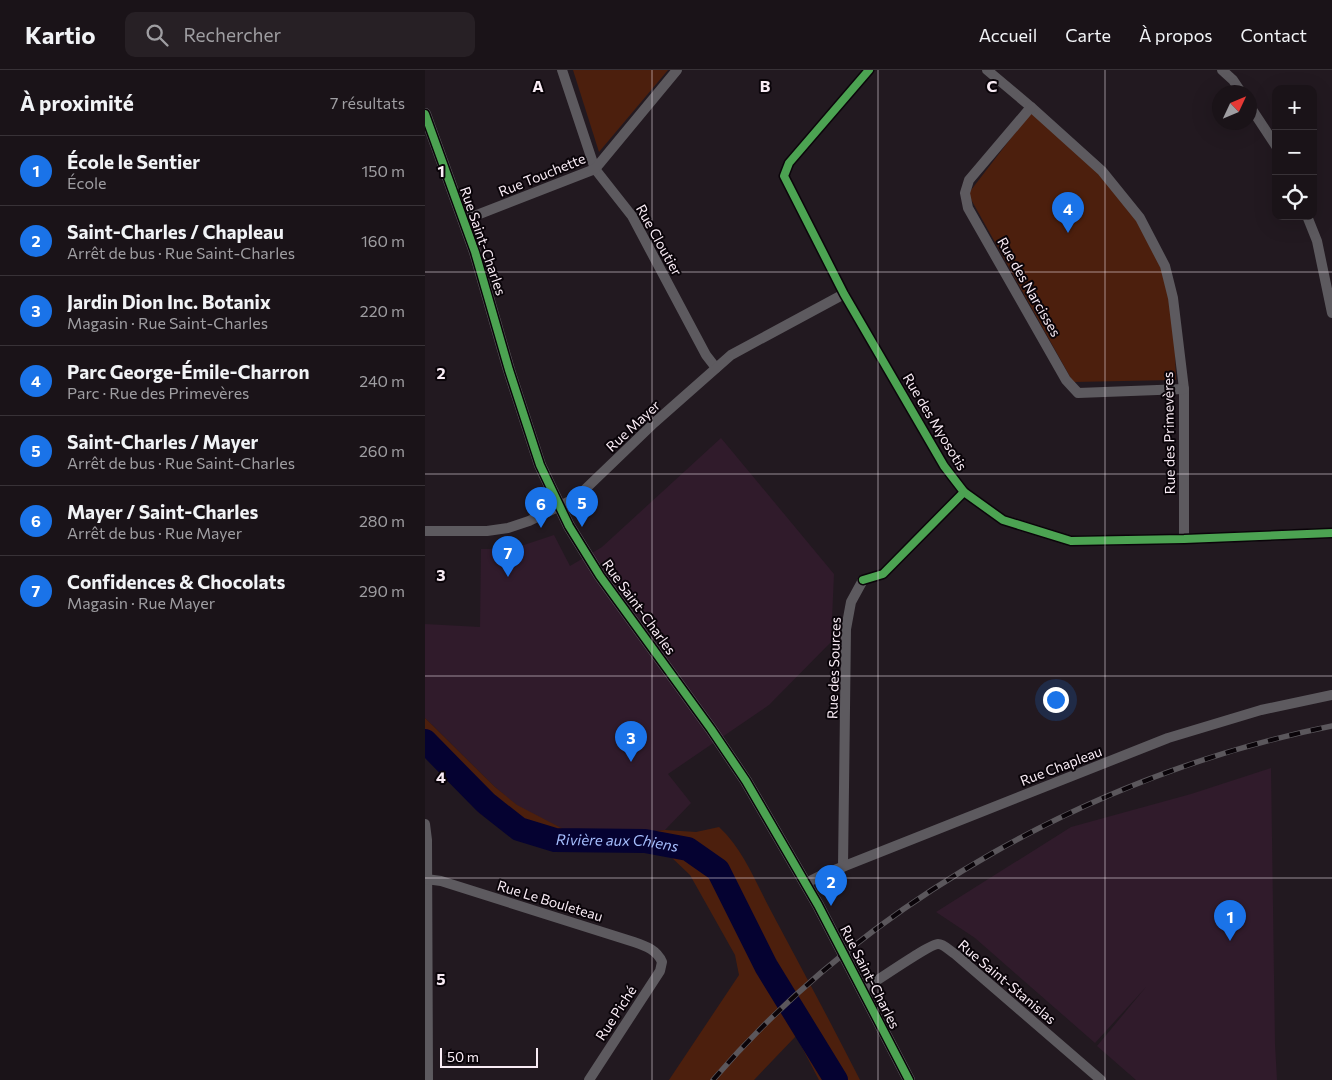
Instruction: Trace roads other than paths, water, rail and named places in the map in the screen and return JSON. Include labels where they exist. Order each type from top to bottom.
[{"type":"street","name":"Rue Cloutier","points":[[562,70],[595,169],[632,216],[706,355],[716,368]]},
{"type":"street","name":"Rue Touchette","points":[[464,220],[595,169],[677,70]]},
{"type":"street","name":"Rue des Myosotis","points":[[869,70],[789,163],[784,176],[844,294],[944,466],[964,492],[1003,520],[1071,541],[1332,534]]},
{"type":"street","name":"Rue des Primevères","points":[[987,70],[1102,171],[1140,218],[1165,266],[1173,298],[1184,390],[1183,539]]},
{"type":"street","points":[[1222,70],[1236,85]]},
{"type":"street","name":"Rue des Narcisses","points":[[1031,107],[969,180],[965,193],[969,208],[1066,380],[1078,393],[1184,390]]},
{"type":"street","name":"Rue Saint-Charles","points":[[425,114],[487,289],[530,437],[559,507],[572,532],[600,576],[736,764],[806,883],[909,1080]]},
{"type":"street","points":[[1257,117],[1272,140]]},
{"type":"street","points":[[1309,220],[1317,241],[1332,313]]},
{"type":"street","name":"Rue Mayer","points":[[425,531],[487,531],[508,528],[559,507],[581,494],[653,424],[731,355],[844,294]]},
{"type":"street","name":"Rue des Sources","points":[[843,867],[846,629],[851,602],[863,580]]},
{"type":"street","name":"Rue Chapleau","points":[[806,883],[1168,738],[1261,710],[1332,695]]},
{"type":"street","points":[[425,824],[427,840],[428,1080]]},
{"type":"street","name":"Rue Le Bouleteau","points":[[426,879],[441,881],[634,942],[652,950],[661,959]]},
{"type":"street","name":"Rue Saint-Stanislas","points":[[863,989],[929,947],[941,945],[955,954],[1101,1080]]},
{"type":"street","name":"Rue Piché","points":[[589,1080],[660,971],[661,959]]},
{"type":"waterway","name":"Rivière aux Chiens","points":[[425,741],[486,803],[519,829],[555,840],[645,841],[688,849],[718,870],[766,966],[836,1080]]},
{"type":"railway","points":[[713,1080],[775,1015],[843,955],[916,901],[993,853],[1074,811],[1159,776],[1245,747],[1332,726]]},
{"type":"place","name":"Parc George-Émile-Charron","points":[[1068,233]]},
{"type":"place","name":"Saint-Charles / Mayer","points":[[582,527]]},
{"type":"place","name":"Mayer / Saint-Charles","points":[[541,528]]},
{"type":"place","name":"Confidences & Chocolats","points":[[508,577]]},
{"type":"place","name":"Jardin Dion Inc. Botanix","points":[[631,762]]},
{"type":"place","name":"Saint-Charles / Chapleau","points":[[831,906]]},
{"type":"place","name":"École le Sentier","points":[[1230,941]]}]
